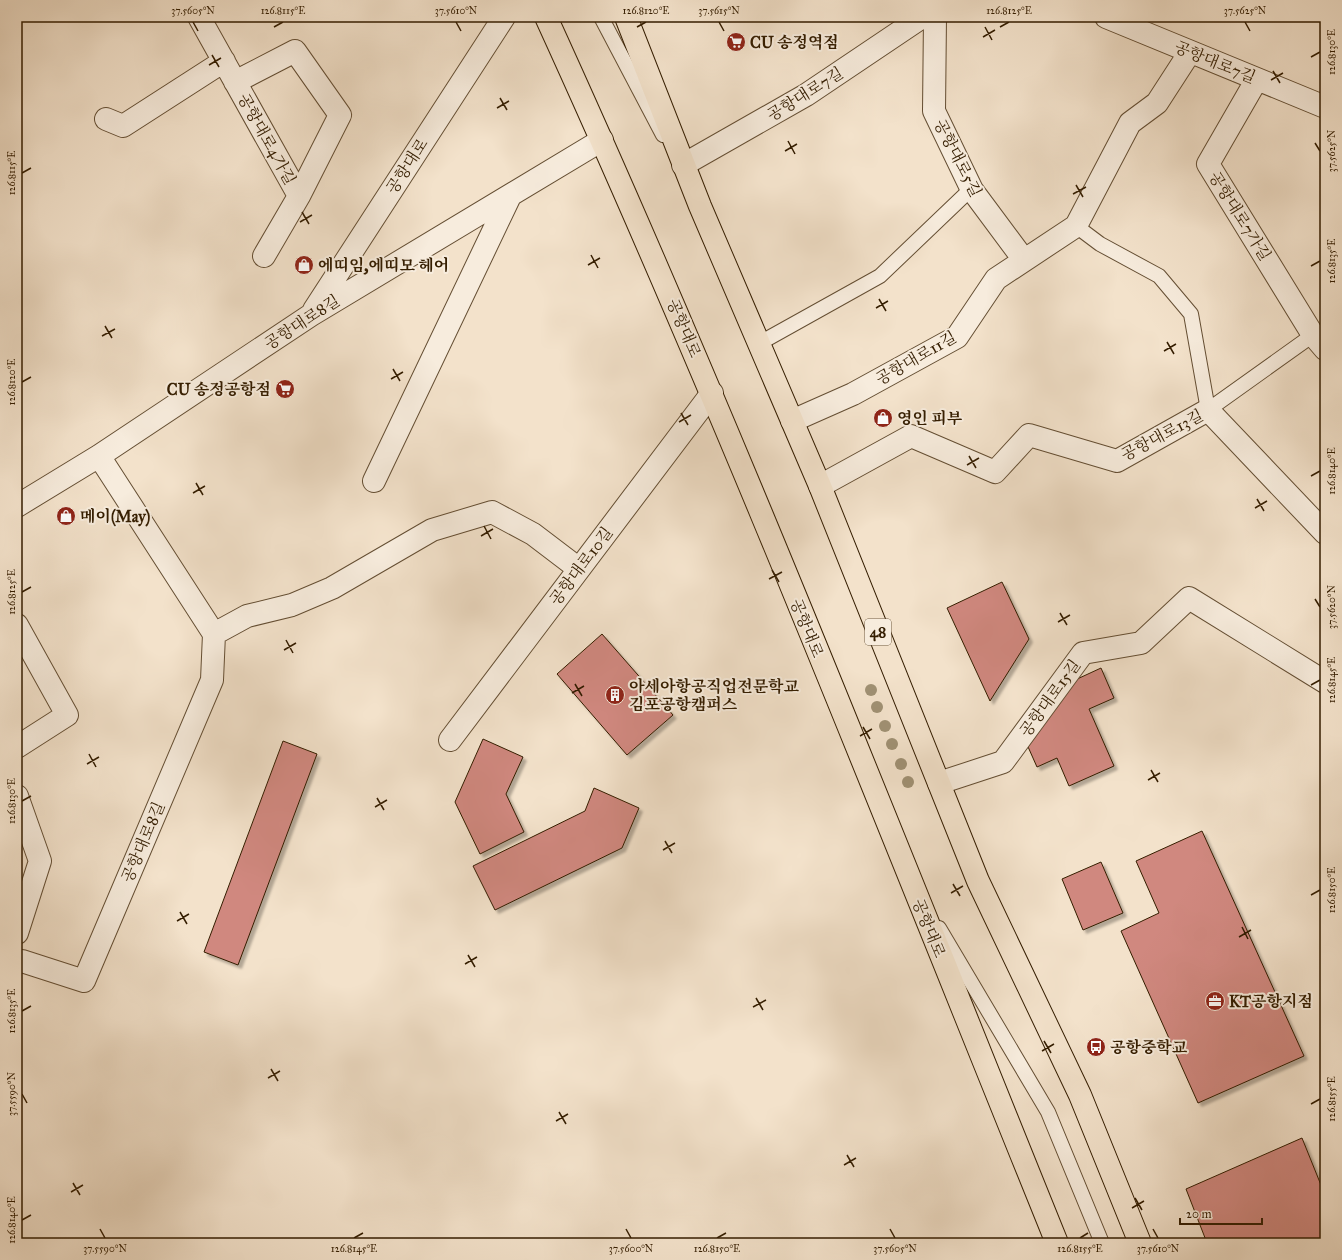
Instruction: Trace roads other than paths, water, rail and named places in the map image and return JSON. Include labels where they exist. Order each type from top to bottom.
[{"type":"main road","name":"공항대로","points":[[546,17],[602,140],[712,393],[1057,1243]]},
{"type":"main road","name":"48","points":[[626,17],[683,165],[758,344],[820,486],[978,881],[1080,1095],[1140,1243]]},
{"type":"street","name":"공항대로4가길","points":[[199,17],[299,196]]},
{"type":"street","name":"공항대로","points":[[311,315],[504,17]]},
{"type":"street","name":"공항대로7길","points":[[683,165],[806,95],[922,17]]},
{"type":"street","name":"공항대로5길","points":[[936,17],[934,111],[971,189],[1024,260]]},
{"type":"street","name":"공항대로7길","points":[[1106,17],[1257,79],[1323,100]]},
{"type":"street","name":"공항대로4가길","points":[[235,82],[295,51],[340,116],[299,196],[264,256]]},
{"type":"street","name":"공항대로11길","points":[[792,421],[852,394],[957,337],[996,279],[1076,226],[1130,123],[1157,103],[1190,52]]},
{"type":"street","points":[[106,119],[123,126],[224,61]]},
{"type":"street","name":"공항대로7가길","points":[[1257,79],[1208,164],[1319,342]]},
{"type":"street","name":"공항대로8길","points":[[17,506],[99,456],[311,315],[602,140]]},
{"type":"street","points":[[374,481],[510,196]]},
{"type":"street","name":"공항대로10길","points":[[450,740],[712,393]]},
{"type":"street","name":"공항대로13길","points":[[820,486],[911,436],[995,472],[1030,435],[1117,461],[1208,410],[1325,533]]},
{"type":"street","points":[[99,456],[214,634],[247,616],[292,605],[332,588],[432,530],[492,512],[533,534],[579,569]]},
{"type":"street","name":"공항대로15길","points":[[939,783],[1003,762],[1083,653],[1141,643],[1189,598],[1325,682]]},
{"type":"street","points":[[17,625],[68,715],[17,747]]},
{"type":"street","name":"공항대로8길","points":[[17,962],[22,961],[84,981],[212,680],[214,634]]},
{"type":"street","points":[[17,933],[40,861],[18,805]]},
{"type":"lane","points":[[601,17],[700,206]]},
{"type":"lane","points":[[758,344],[880,276],[971,189]]},
{"type":"lane","points":[[1076,226],[1100,244],[1159,276],[1191,314],[1208,410]]},
{"type":"lane","name":"공항대로13길","points":[[1208,410],[1319,342]]},
{"type":"lane","points":[[908,876],[1048,1112],[1102,1243]]},
{"type":"place","name":"CU 송정역점","points":[[736,42]]},
{"type":"place","name":"에띠임,에띠모 헤어","points":[[304,265]]},
{"type":"place","name":"CU 송정공항점","points":[[285,389]]},
{"type":"place","name":"영인 피부","points":[[883,418]]},
{"type":"place","name":"메이(May)","points":[[66,516]]},
{"type":"place","name":"아세아항공직업전문학교 김포공항캠퍼스","points":[[615,695]]},
{"type":"place","name":"KT공항지점","points":[[1215,1001]]},
{"type":"place","name":"공항중학교","points":[[1096,1047]]}]
